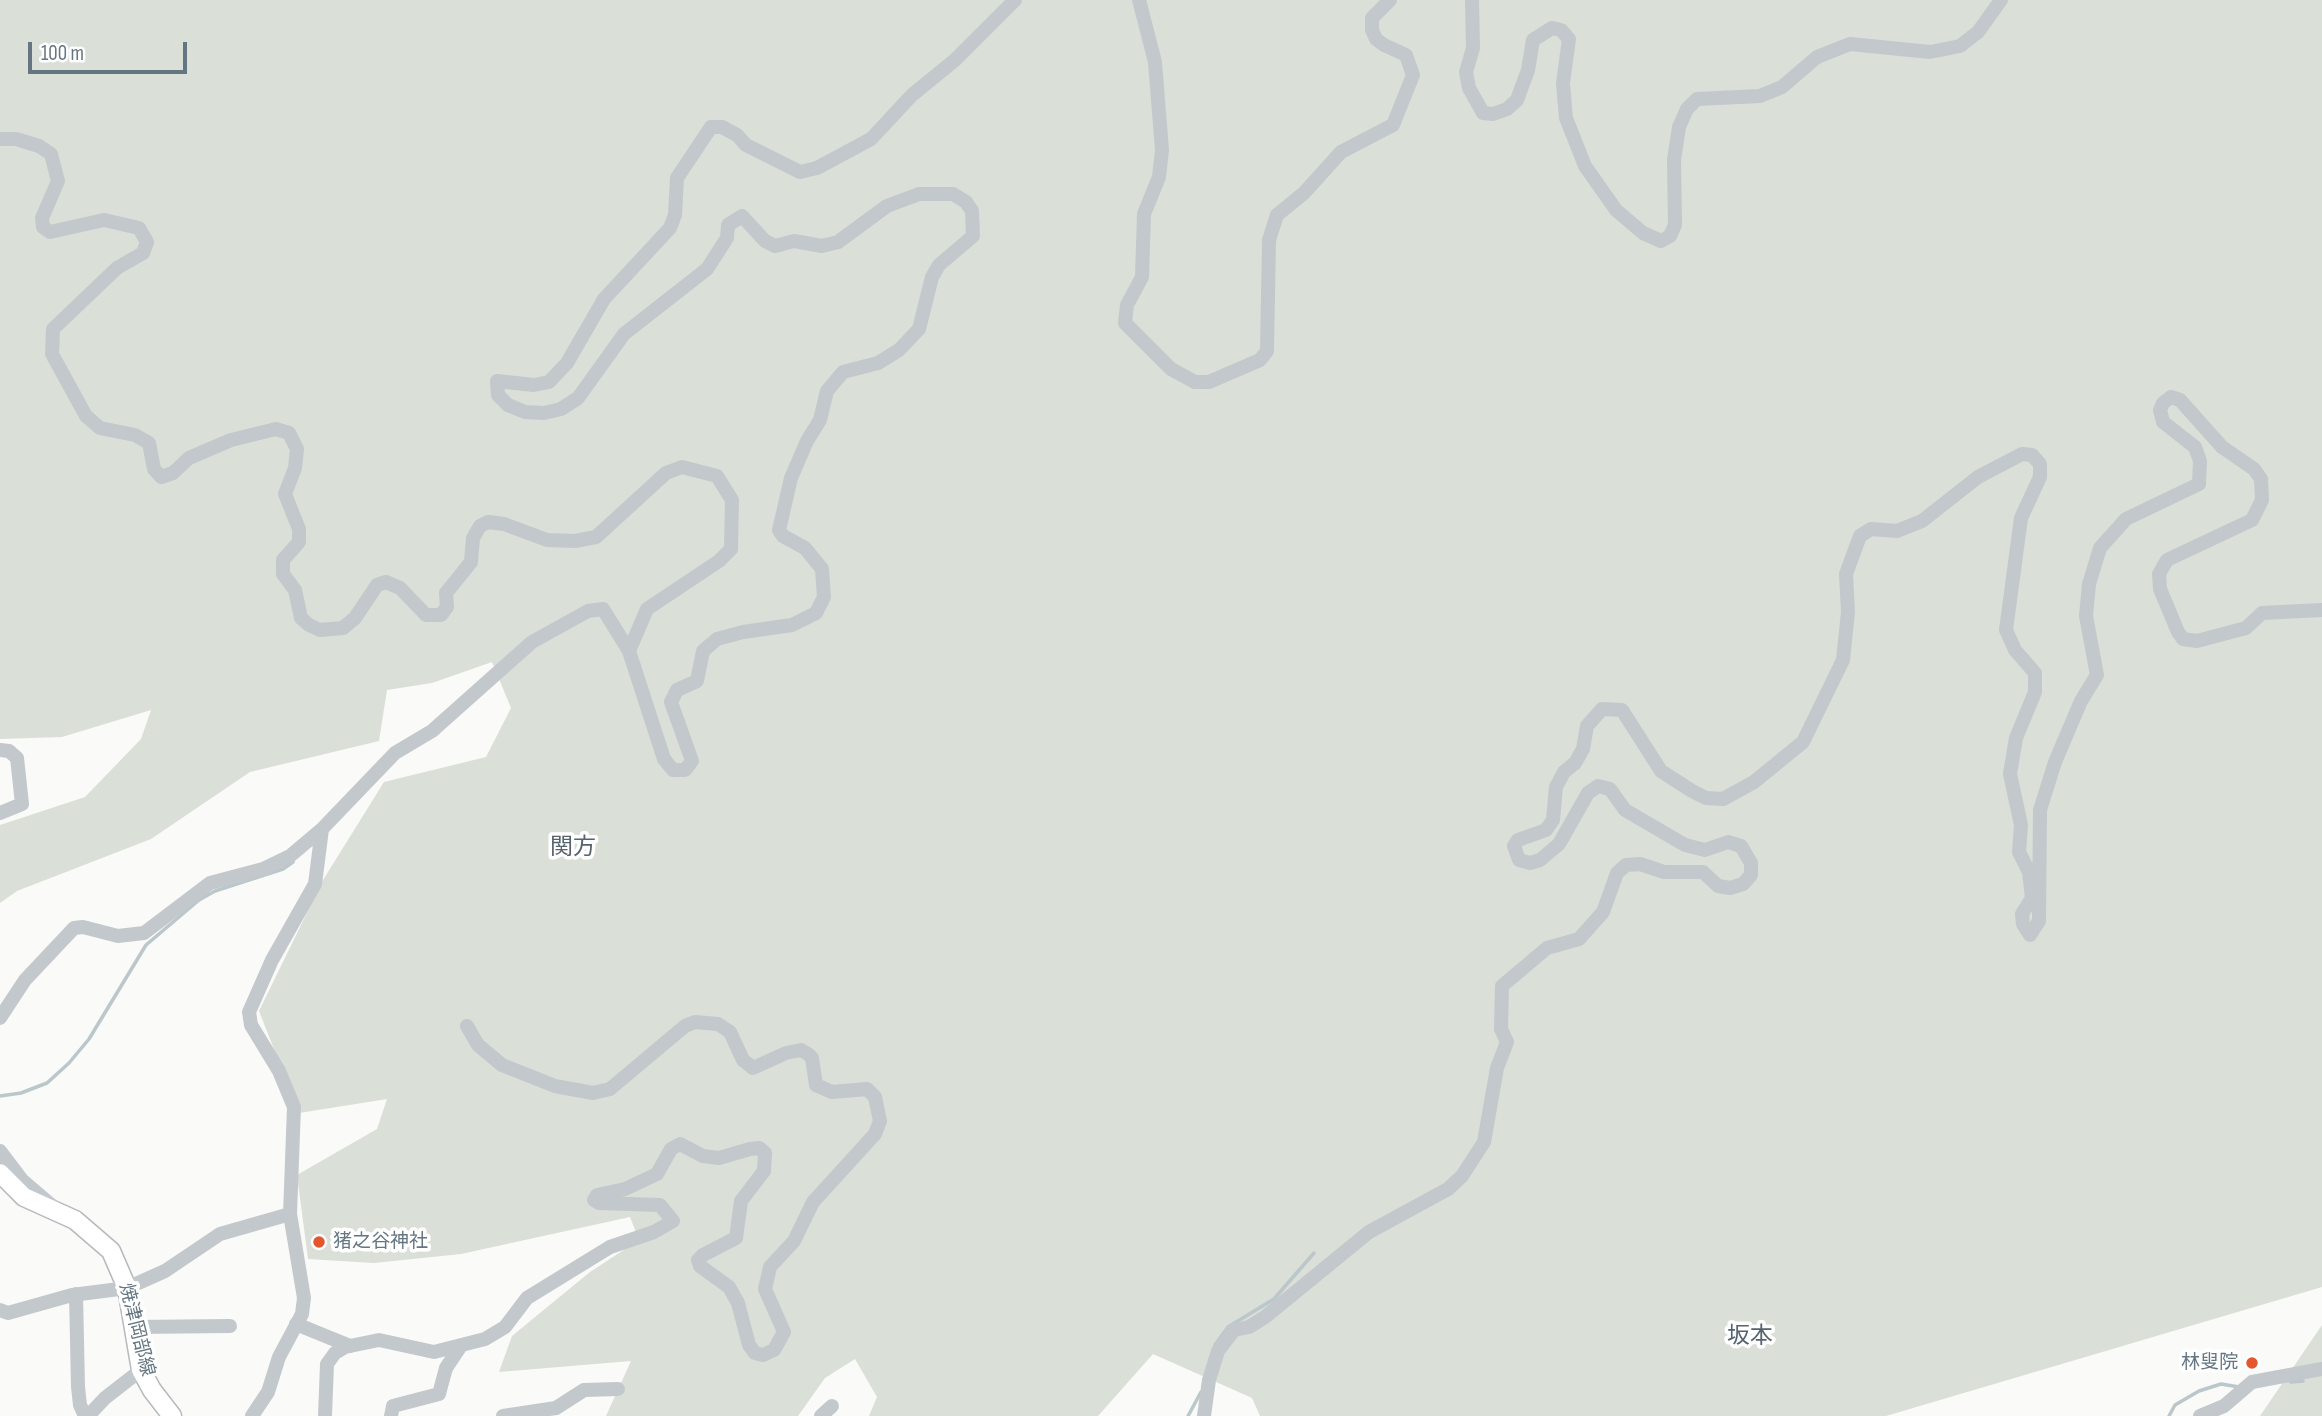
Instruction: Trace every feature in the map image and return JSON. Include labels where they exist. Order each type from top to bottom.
[{"type":"main road","name":"焼津岡部線","points":[[0,1173],[24,1197],[75,1220],[111,1251],[127,1288],[141,1370],[172,1416]]},
{"type":"street","points":[[0,1018],[25,980],[74,928],[83,927],[118,936],[144,933],[210,883],[277,863],[322,829],[382,764],[432,731],[532,642],[588,611],[603,609],[629,651],[664,758],[673,770],[685,770],[692,761],[671,702],[677,690],[697,681],[703,650],[717,639],[743,632],[792,625],[816,613],[824,597],[822,569],[805,548],[783,536],[779,530],[791,478],[820,420],[827,391],[843,372],[878,363],[899,350],[919,328],[932,277],[939,265],[961,249],[973,236],[972,211],[966,202],[953,194],[919,194],[887,206],[838,242],[822,246],[794,241],[775,246],[765,241],[742,216],[728,225],[727,238],[707,269],[624,334],[578,398],[561,409],[544,413],[525,412],[508,405],[498,395],[497,381],[534,385],[549,382],[567,363],[604,299],[670,228],[675,215],[677,178],[711,127],[722,127],[737,135],[746,145],[800,172],[817,168],[871,139],[912,95],[955,60],[1015,0]]},
{"type":"street","points":[[1139,0],[1155,62],[1162,150],[1159,177],[1144,214],[1142,277],[1127,305],[1125,323],[1171,369],[1195,382],[1209,382],[1260,360],[1267,351],[1269,240],[1277,215],[1304,193],[1341,152],[1393,125],[1413,75],[1406,55],[1384,45],[1376,39],[1372,30],[1372,18],[1390,0]]},
{"type":"street","points":[[1472,0],[1473,48],[1466,72],[1469,88],[1483,113],[1493,114],[1517,100],[1528,70],[1533,40],[1552,29],[1561,30],[1569,39],[1563,83],[1566,118],[1585,166],[1616,210],[1643,233],[1661,240],[1670,236],[1675,225],[1674,160],[1679,127],[1687,109],[1697,99],[1760,96],[1782,87],[1817,57],[1850,44],[1912,51],[1952,49],[1978,32],[2001,0]]},
{"type":"street","points":[[0,139],[27,143],[51,154],[58,181],[42,218],[43,227],[50,232],[104,220],[139,228],[147,242],[143,253],[117,268],[53,329],[52,354],[86,416],[100,428],[135,435],[149,443],[154,469],[161,477],[173,473],[189,458],[231,440],[276,429],[289,433],[297,449],[295,468],[285,494],[299,529],[299,542],[282,560],[283,574],[295,590],[301,618],[309,625],[320,630],[343,628],[355,618],[377,585],[386,582],[400,587],[426,615],[440,615],[447,607],[446,593],[471,562],[473,538],[480,526],[488,522],[504,524],[547,540],[575,541],[596,537],[666,472],[682,467],[718,476],[732,500],[731,549],[719,561],[647,609],[629,651]]},
{"type":"street","points":[[1204,1416],[1209,1380],[1218,1352],[1234,1330],[1249,1327],[1265,1317],[1370,1232],[1448,1189],[1461,1177],[1484,1142],[1497,1068],[1507,1042],[1502,1029],[1502,986],[1547,948],[1579,939],[1602,912],[1617,873],[1626,865],[1640,864],[1664,872],[1703,872],[1718,886],[1730,888],[1743,884],[1751,875],[1751,863],[1741,846],[1728,842],[1705,850],[1685,845],[1625,810],[1610,789],[1598,786],[1588,793],[1559,844],[1540,860],[1530,863],[1519,860],[1514,846],[1518,840],[1546,830],[1553,820],[1556,788],[1564,772],[1575,763],[1583,749],[1587,726],[1602,709],[1622,710],[1661,771],[1692,791],[1706,798],[1723,799],[1745,787],[1803,742],[1843,660],[1848,612],[1846,574],[1860,536],[1871,529],[1897,531],[1922,521],[1978,477],[2022,454],[2032,455],[2040,464],[2040,477],[2021,518],[2006,630],[2015,650],[2035,673],[2035,692],[2017,737],[2010,774],[2021,825],[2019,852],[2029,872],[2032,898],[2022,915],[2023,924],[2030,935],[2039,921],[2040,810],[2081,701],[2097,675],[2085,616],[2100,548],[2126,519],[2199,484],[2200,461],[2195,447],[2163,422],[2160,410],[2163,403],[2171,397],[2180,400],[2222,447],[2254,469],[2261,478],[2262,500],[2252,520],[2167,560],[2159,574],[2160,589],[2178,632],[2183,639],[2197,641],[2246,628],[2262,613],[2322,610]]},
{"type":"street","points":[[0,750],[9,751],[17,758],[22,804],[0,813]]},
{"type":"street","points":[[252,1416],[268,1392],[279,1357],[296,1324],[304,1298],[290,1214],[294,1107],[279,1071],[251,1025],[249,1012],[272,960],[315,884],[322,829]]},
{"type":"street","points":[[325,1416],[327,1364],[335,1353],[349,1346],[379,1340],[434,1352],[485,1339],[505,1328],[527,1298],[610,1247],[654,1232],[673,1221],[660,1205],[599,1203],[594,1200],[597,1195],[634,1185],[657,1174],[671,1149],[680,1144],[703,1156],[719,1158],[759,1148],[765,1153],[764,1171],[741,1201],[736,1238],[703,1255],[698,1261],[700,1266],[730,1287],[738,1303],[748,1345],[755,1353],[763,1355],[774,1350],[784,1332],[782,1320],[768,1301],[765,1289],[770,1267],[794,1241],[813,1202],[875,1134],[881,1114],[875,1097],[867,1090],[832,1092],[816,1085],[813,1058],[802,1050],[786,1053],[754,1069],[748,1066],[736,1050],[730,1032],[718,1024],[695,1022],[685,1026],[610,1089],[593,1093],[555,1086],[502,1066],[478,1045],[467,1026]]},
{"type":"street","points":[[0,1151],[22,1180],[34,1187],[60,1213]]},
{"type":"street","points":[[0,1310],[8,1313],[76,1294],[127,1288],[165,1270],[220,1234],[290,1214]]},
{"type":"street","points":[[76,1294],[78,1387],[80,1405],[87,1416],[141,1370]]},
{"type":"street","points":[[296,1324],[349,1346]]},
{"type":"street","points":[[134,1328],[230,1326]]},
{"type":"street","points":[[391,1416],[393,1406],[439,1394],[446,1368],[460,1347]]},
{"type":"street","points":[[2200,1416],[2224,1406],[2252,1382],[2322,1369]]},
{"type":"street","points":[[503,1416],[557,1412],[584,1391],[618,1389]]},
{"type":"shaded area","points":[[0,0],[2322,0],[2322,1287],[1886,1416],[1260,1416],[1252,1398],[1153,1354],[1098,1416],[869,1416],[877,1397],[855,1359],[825,1378],[798,1416],[606,1416],[631,1361],[499,1372],[512,1336],[590,1272],[639,1240],[630,1217],[461,1254],[374,1263],[308,1259],[297,1175],[377,1129],[387,1099],[299,1113],[259,1011],[323,880],[384,782],[486,757],[511,708],[492,662],[432,683],[387,690],[379,741],[250,772],[151,839],[17,891],[0,903],[0,825],[85,797],[141,739],[151,710],[62,737],[0,739]]},
{"type":"shaded area","points":[[2322,1325],[2322,1416],[2260,1416]]},
{"type":"waterway","points":[[0,1096],[21,1093],[47,1083],[69,1063],[89,1039],[146,945],[199,900],[215,891],[283,869],[293,862]]},
{"type":"waterway","points":[[1215,1345],[1228,1327],[1274,1299],[1314,1253]]},
{"type":"waterway","points":[[2291,1382],[2303,1381]]},
{"type":"waterway","points":[[2169,1416],[2175,1405],[2199,1391],[2221,1384],[2239,1387]]},
{"type":"waterway","points":[[1188,1416],[1201,1392]]},
{"type":"place","name":"猪之谷神社","points":[[319,1242]]},
{"type":"place","name":"林叟院","points":[[2252,1363]]},
{"type":"district","name":"関方","points":[[573,848]]},
{"type":"district","name":"坂本","points":[[1750,1337]]}]
